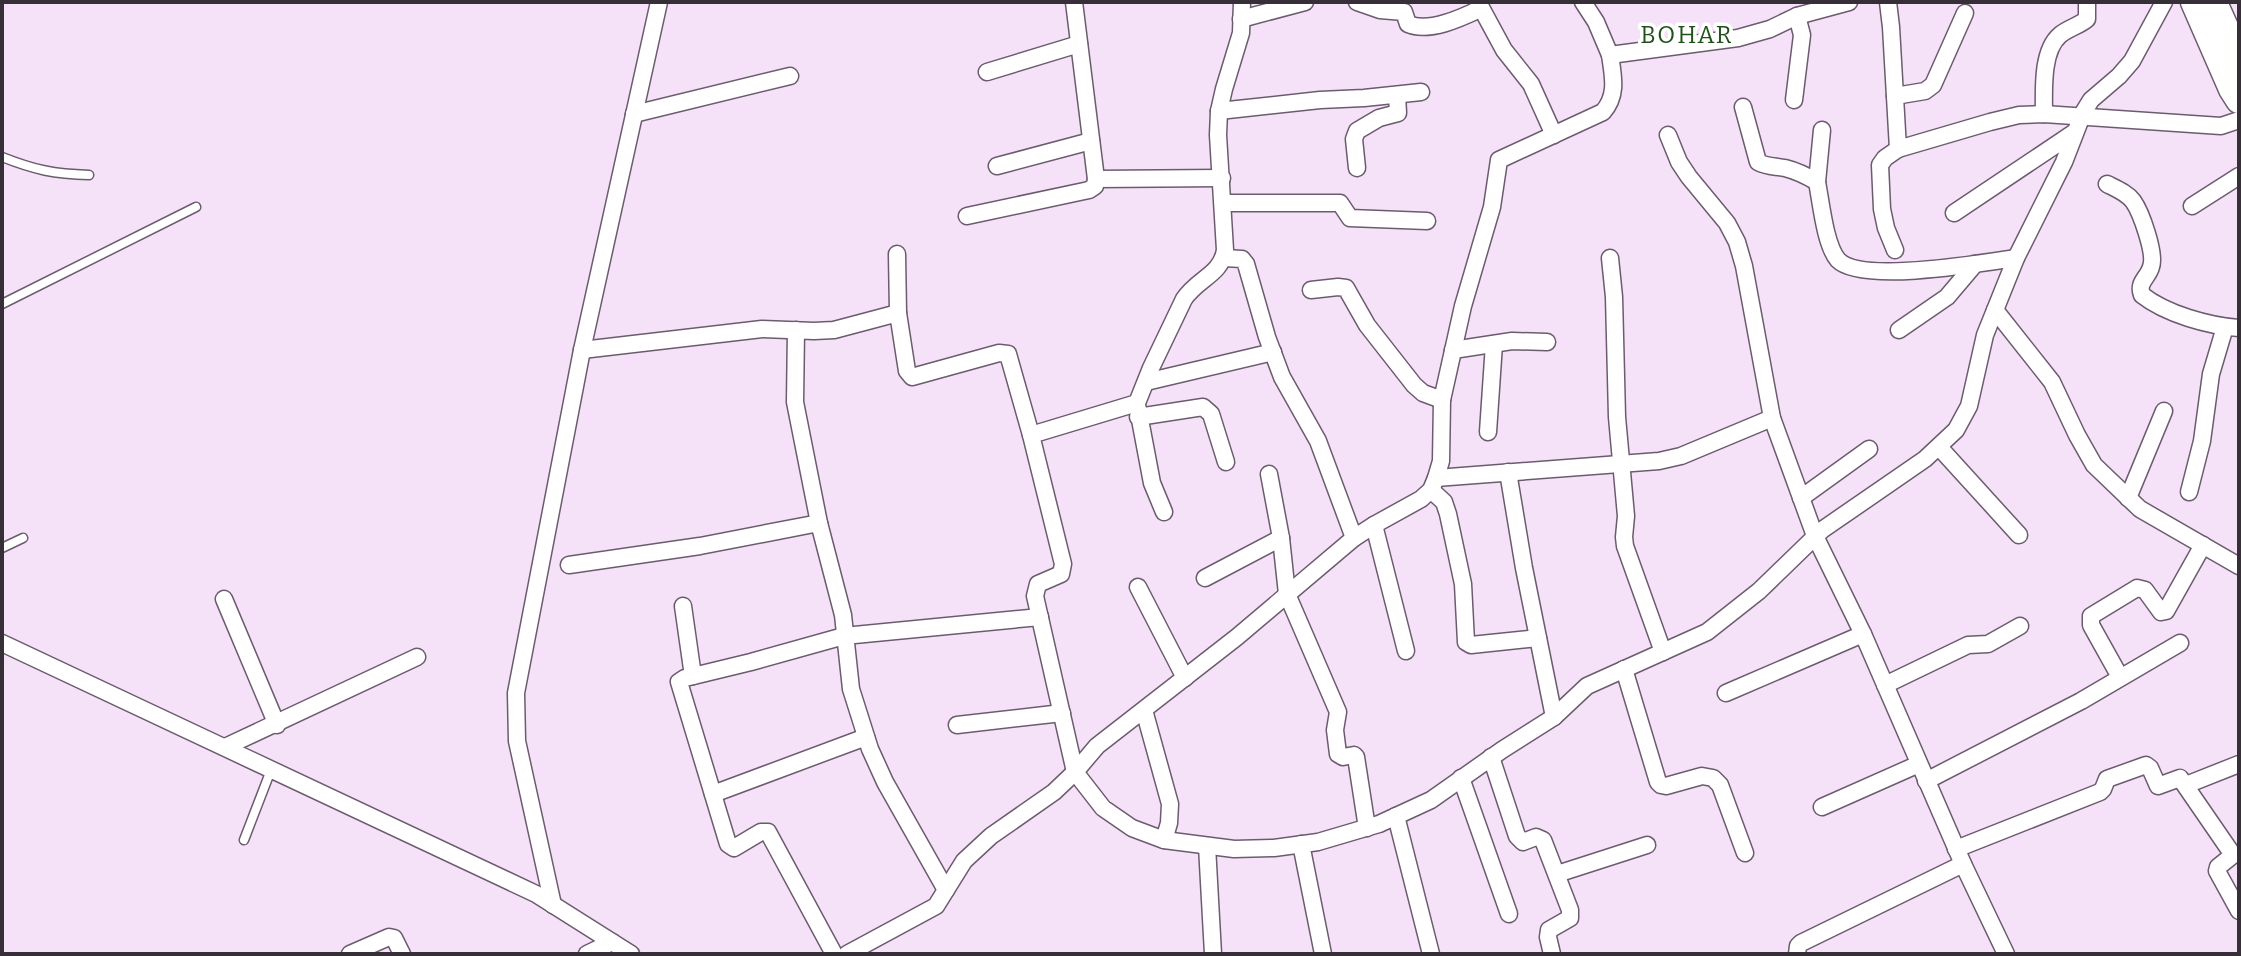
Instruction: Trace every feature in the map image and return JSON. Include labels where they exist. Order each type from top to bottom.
[{"type":"main road","points":[[2194,2],[2239,100]]},
{"type":"main road","points":[[2213,2],[2239,58]]},
{"type":"street","points":[[553,905],[517,741],[516,693],[582,350],[659,2]]},
{"type":"street","points":[[967,216],[1089,190],[1095,186],[1074,2]]},
{"type":"street","points":[[1164,512],[1152,483],[1138,410],[1146,382],[1184,299],[1200,280],[1217,270],[1224,258],[1219,111],[1241,33],[1241,10],[1305,2]]},
{"type":"street","points":[[1357,2],[1380,10],[1404,12],[1408,24],[1414,26],[1458,20],[1479,5],[1504,50],[1531,84],[1554,135]]},
{"type":"street","points":[[847,954],[936,906],[964,861],[982,844],[1054,792],[1097,746],[1237,637],[1354,538],[1421,499],[1434,484],[1441,461],[1442,400],[1463,306],[1492,207],[1499,160],[1603,112],[1613,95],[1610,55],[1596,22],[1583,2]]},
{"type":"street","points":[[1610,55],[1738,38],[1770,29],[1797,16],[1849,2]]},
{"type":"street","points":[[1888,2],[1898,149]]},
{"type":"street","points":[[2044,114],[2044,81],[2053,44],[2063,33],[2087,19],[2087,2]]},
{"type":"street","points":[[897,254],[898,313],[907,371],[912,377],[999,353],[1008,354],[1063,564],[1061,574],[1038,584],[1035,589],[1075,772],[1103,808],[1132,828],[1164,840],[1234,849],[1318,842],[1367,828],[1431,800],[1554,717],[1587,686],[1707,632],[1759,591],[1815,536],[1939,447],[1956,430],[1969,406],[1985,335],[2016,258],[2064,162],[2078,124],[2091,100],[2132,61],[2164,2]]},
{"type":"street","points":[[1895,96],[1925,91],[1933,85],[1965,13]]},
{"type":"street","points":[[1794,100],[1802,35],[1797,16]]},
{"type":"street","points":[[987,72],[1079,44]]},
{"type":"street","points":[[634,114],[790,76]]},
{"type":"street","points":[[1219,111],[1421,92]]},
{"type":"street","points":[[1357,168],[1354,139],[1357,131],[1379,118],[1398,113],[1397,95]]},
{"type":"street","points":[[1743,107],[1758,162],[1802,173],[1817,182]]},
{"type":"street","points":[[1895,250],[1882,209],[1880,165],[1898,149],[2019,115],[2044,114],[2078,124],[2221,126],[2239,120]]},
{"type":"street","points":[[1954,213],[2078,124]]},
{"type":"street","points":[[1822,130],[1817,182],[1831,250],[1840,262],[1857,268],[1923,270],[2016,258]]},
{"type":"street","points":[[1668,135],[1679,162],[1727,223],[1737,242],[1772,418],[1815,536],[1863,634],[1959,856],[2006,954]]},
{"type":"street","points":[[997,166],[1091,141]]},
{"type":"street","points":[[2192,206],[2239,176]]},
{"type":"street","points":[[1096,179],[1222,178]]},
{"type":"street","points":[[2107,184],[2125,193],[2141,216],[2153,256],[2152,265],[2140,284],[2142,295],[2184,316],[2232,328],[2211,374],[2202,441],[2189,492]]},
{"type":"street","points":[[1223,203],[1340,203],[1350,218],[1427,221]]},
{"type":"street","points":[[1224,258],[1244,261],[1282,377],[1318,441],[1354,538]]},
{"type":"street","points":[[1610,258],[1617,417],[1626,516],[1625,546],[1663,652]]},
{"type":"street","points":[[1899,330],[1947,297],[1975,264]]},
{"type":"street","points":[[1311,290],[1346,288],[1367,325],[1414,385],[1423,393],[1442,400]]},
{"type":"street","points":[[1995,310],[2052,382],[2094,465],[2140,509],[2239,566]]},
{"type":"street","points":[[582,350],[762,329],[834,330],[898,313]]},
{"type":"street","points":[[796,330],[795,402],[819,523],[840,603],[851,689],[885,782],[946,890]]},
{"type":"street","points":[[1453,350],[1525,341],[1547,342]]},
{"type":"street","points":[[1488,432],[1494,344]]},
{"type":"street","points":[[1146,382],[1273,352]]},
{"type":"street","points":[[1031,435],[1138,410],[1203,407],[1211,414],[1226,462]]},
{"type":"street","points":[[2128,498],[2164,411]]},
{"type":"street","points":[[1434,484],[1508,472],[1659,461],[1681,456],[1772,418]]},
{"type":"street","points":[[1939,447],[2019,535]]},
{"type":"street","points":[[1801,498],[1869,449]]},
{"type":"street","points":[[1508,472],[1554,717]]},
{"type":"street","points":[[1269,474],[1287,594],[1338,712],[1335,730],[1338,754],[1356,757],[1367,828]]},
{"type":"street","points":[[1434,484],[1448,514],[1464,593],[1466,642],[1471,645],[1538,638]]},
{"type":"street","points":[[569,565],[700,546],[819,523]]},
{"type":"street","points":[[1374,525],[1406,651]]},
{"type":"street","points":[[1205,578],[1281,538]]},
{"type":"street","points":[[2120,677],[2091,625],[2091,616],[2137,588],[2145,590],[2161,612],[2166,611],[2203,545]]},
{"type":"street","points":[[1138,587],[1185,678]]},
{"type":"street","points":[[224,599],[277,725]]},
{"type":"street","points":[[683,606],[693,676]]},
{"type":"street","points":[[834,954],[771,835],[764,831],[731,847],[679,687],[681,679],[844,636],[1040,617]]},
{"type":"street","points":[[1885,685],[1968,645],[1988,644],[2020,626]]},
{"type":"street","points":[[1726,693],[1863,634]]},
{"type":"street","points":[[2,643],[536,894],[631,954]]},
{"type":"street","points":[[1926,781],[2081,701],[2180,643]]},
{"type":"street","points":[[225,747],[417,657]]},
{"type":"street","points":[[1624,669],[1658,782],[1666,786],[1702,776],[1713,778],[1720,785],[1745,853]]},
{"type":"street","points":[[1144,710],[1170,804],[1164,840]]},
{"type":"street","points":[[957,725],[1062,713]]},
{"type":"street","points":[[713,794],[866,737]]},
{"type":"street","points":[[1491,757],[1517,836],[1523,842],[1539,837],[1543,840],[1571,915],[1568,921],[1549,930],[1552,954]]},
{"type":"street","points":[[1822,807],[1919,764]]},
{"type":"street","points":[[2186,785],[2239,764]]},
{"type":"street","points":[[1797,954],[1801,943],[1959,856],[2100,792],[2107,779],[2142,765],[2148,766],[2158,786],[2180,778],[2236,853],[2217,871],[2239,911]]},
{"type":"street","points":[[1461,778],[1509,914]]},
{"type":"street","points":[[1396,816],[1431,954]]},
{"type":"street","points":[[1301,844],[1323,954]]},
{"type":"street","points":[[1557,874],[1647,845]]},
{"type":"street","points":[[1207,846],[1213,954]]},
{"type":"street","points":[[350,954],[389,937],[394,938],[402,954]]},
{"type":"street","points":[[587,954],[612,942]]},
{"type":"lane","points":[[2,157],[33,169],[89,175]]},
{"type":"lane","points":[[2,304],[196,207]]},
{"type":"lane","points":[[2,548],[23,538]]},
{"type":"lane","points":[[244,840],[271,770]]},
{"type":"district","name":"BOHAR","points":[[1687,35]]}]
